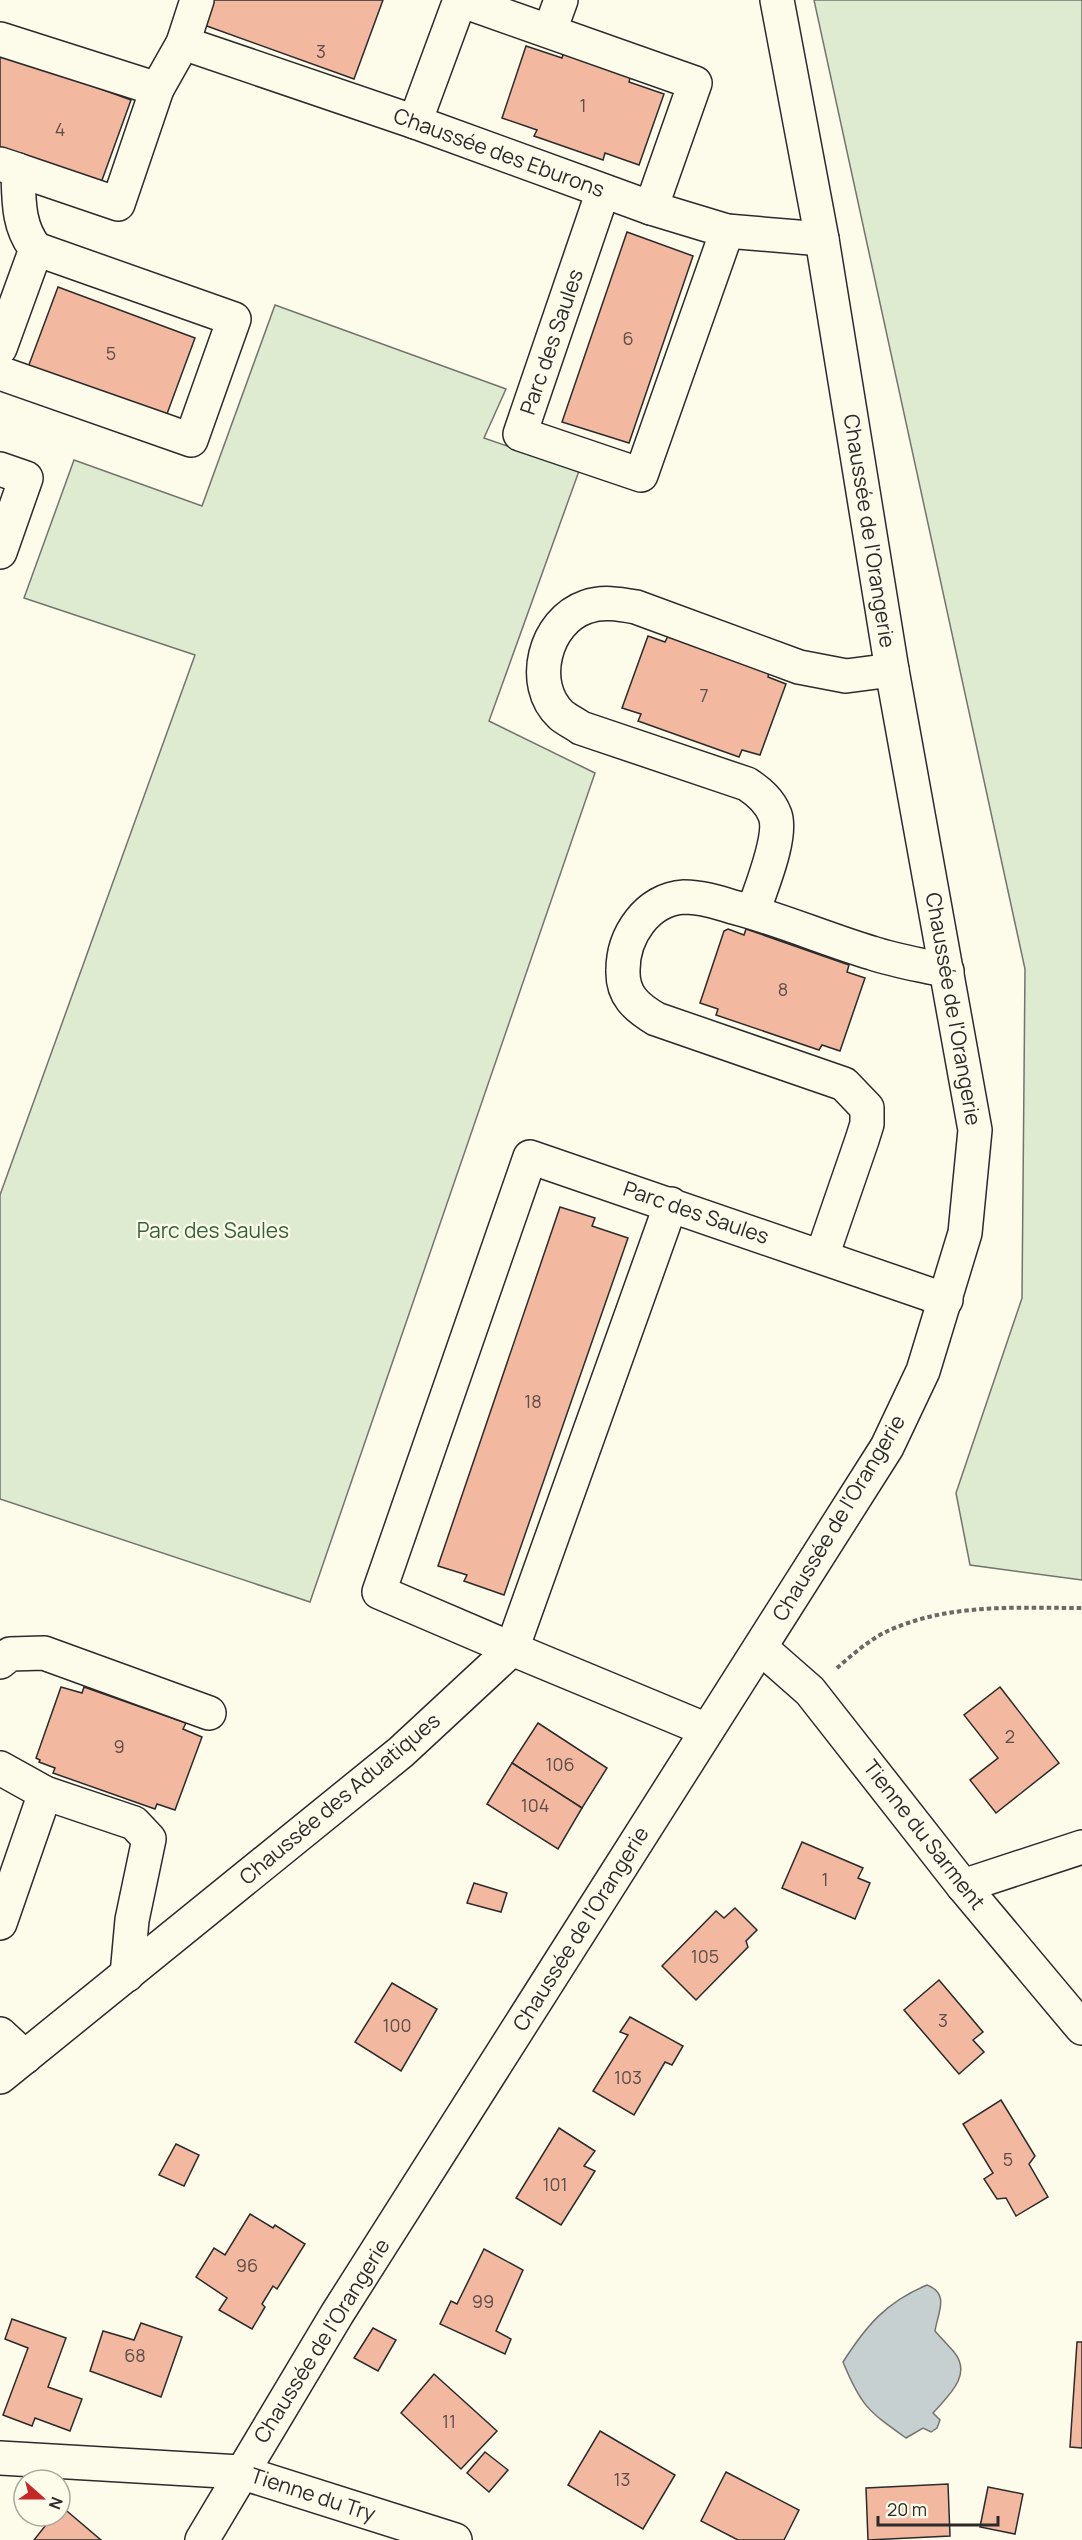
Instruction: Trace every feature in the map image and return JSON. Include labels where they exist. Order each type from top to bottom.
[{"type":"street","points":[[9,167],[118,204],[157,89],[183,43],[196,0]]},
{"type":"street","points":[[415,122],[460,0],[556,15],[695,82],[651,208]]},
{"type":"street","name":"Chaussée de l'Orangerie","points":[[202,2540],[240,2472],[887,1448],[923,1371],[965,1233],[975,1130],[892,670],[822,238],[777,0]]},
{"type":"street","points":[[0,39],[157,89]]},
{"type":"street","name":"Chaussée des Eburons","points":[[183,43],[415,122],[651,208],[727,231],[822,238]]},
{"type":"street","points":[[0,373],[191,440],[234,319],[36,249],[26,236],[9,167]]},
{"type":"street","name":"Parc des Saules","points":[[603,191],[520,434],[641,475],[727,231]]},
{"type":"street","points":[[0,348],[36,249]]},
{"type":"street","points":[[0,469],[26,478],[0,552]]},
{"type":"street","points":[[753,912],[775,832],[776,817],[764,795],[747,784],[580,728],[560,714],[543,681],[544,661],[550,641],[560,625],[573,613],[587,606],[611,603],[636,607],[799,667],[846,676],[892,670]]},
{"type":"street","points":[[822,1256],[867,1124],[867,1108],[844,1084],[656,1019],[629,999],[622,980],[626,945],[637,924],[665,901],[699,898],[753,912],[874,954],[947,971]]},
{"type":"street","name":"Parc des Saules","points":[[512,1649],[379,1592],[530,1157],[946,1300]]},
{"type":"street","points":[[672,1204],[512,1649],[707,1730]]},
{"type":"street","name":"Tienne du Sarment","points":[[761,1648],[810,1691],[963,1886],[1082,2028]]},
{"type":"street","name":"Chaussée des Aduatiques","points":[[12,2067],[401,1752],[512,1649]]},
{"type":"street","points":[[0,1662],[10,1654],[44,1653],[209,1713]]},
{"type":"street","points":[[0,1768],[45,1793],[134,1823],[149,1839],[132,1920],[127,1975]]},
{"type":"street","points":[[0,1923],[7,1882],[45,1793]]},
{"type":"street","points":[[963,1886],[1082,1847]]},
{"type":"street","points":[[0,2034],[12,2067]]},
{"type":"street","name":"Tienne du Try","points":[[0,2458],[240,2472],[455,2540]]},
{"type":"path","points":[[810,1691],[849,1658],[888,1630],[941,1613],[984,1607],[1082,1608]]},
{"type":"green space","points":[[814,0],[1082,0],[1082,1580],[970,1565],[956,1493],[1022,1298],[1025,969]]},
{"type":"green space","name":"Parc des Saules","points":[[275,305],[506,389],[484,438],[579,471],[489,721],[595,773],[310,1602],[0,1499],[0,1195],[195,655],[24,598],[74,460],[202,506]]},
{"type":"shaded area","points":[[927,2285],[938,2293],[940,2298],[941,2304],[935,2331],[959,2361],[960,2377],[951,2392],[933,2413],[940,2420],[937,2428],[931,2432],[923,2428],[906,2438],[867,2406],[855,2389],[843,2362],[878,2316],[900,2299]]},
{"type":"building","points":[[213,0],[383,0],[354,79],[204,25]]},
{"type":"building","points":[[526,46],[562,58],[564,52],[631,74],[629,82],[664,94],[639,165],[605,153],[603,160],[534,136],[537,130],[502,118]]},
{"type":"building","points":[[0,52],[131,100],[97,194],[0,159]]},
{"type":"building","points":[[627,232],[693,256],[629,443],[562,422]]},
{"type":"building","points":[[58,287],[195,338],[164,422],[27,370]]},
{"type":"building","points":[[648,636],[665,642],[668,636],[769,672],[768,677],[786,684],[760,755],[742,750],[739,757],[638,721],[641,714],[622,708]]},
{"type":"building","points":[[728,929],[744,935],[746,929],[849,965],[847,972],[865,978],[840,1051],[822,1045],[819,1050],[716,1015],[718,1009],[700,1003],[724,931]]},
{"type":"building","points":[[560,1207],[595,1218],[592,1226],[628,1238],[504,1595],[464,1581],[467,1575],[438,1566]]},
{"type":"building","points":[[61,1687],[82,1693],[84,1687],[186,1723],[183,1729],[202,1737],[175,1810],[157,1804],[155,1809],[53,1773],[55,1768],[39,1762],[40,1760],[36,1758]]},
{"type":"building","points":[[1000,1687],[1059,1763],[996,1813],[970,1780],[998,1758],[964,1715]]},
{"type":"building","points":[[538,1723],[607,1768],[582,1808],[512,1763]]},
{"type":"building","points":[[512,1763],[582,1808],[558,1849],[487,1804]]},
{"type":"building","points":[[802,1842],[863,1868],[858,1878],[870,1883],[855,1919],[782,1888]]},
{"type":"building","points":[[474,1883],[507,1893],[501,1912],[467,1903]]},
{"type":"building","points":[[735,1908],[757,1930],[746,1941],[748,1947],[696,2000],[662,1966],[716,1911],[724,1918]]},
{"type":"building","points":[[939,1980],[983,2032],[973,2040],[984,2052],[959,2074],[904,2010]]},
{"type":"building","points":[[392,1983],[437,2009],[401,2071],[355,2042]]},
{"type":"building","points":[[630,2017],[683,2046],[672,2065],[665,2062],[634,2115],[593,2091],[628,2035],[620,2032]]},
{"type":"building","points":[[1001,2100],[1035,2156],[1029,2164],[1048,2197],[1016,2216],[1006,2198],[997,2199],[984,2179],[993,2173],[963,2124]]},
{"type":"building","points":[[559,2128],[595,2151],[584,2166],[595,2171],[561,2225],[516,2198]]},
{"type":"building","points":[[176,2144],[199,2155],[184,2186],[159,2175]]},
{"type":"building","points":[[250,2214],[273,2228],[275,2225],[305,2244],[277,2289],[273,2286],[262,2304],[265,2307],[252,2329],[219,2310],[227,2298],[196,2277],[214,2248],[225,2255]]},
{"type":"building","points":[[484,2249],[523,2270],[496,2331],[511,2339],[505,2354],[440,2324],[451,2301],[457,2304]]},
{"type":"building","points":[[12,2319],[66,2338],[48,2387],[82,2399],[70,2431],[35,2418],[32,2426],[3,2415],[28,2348],[5,2339]]},
{"type":"building","points":[[141,2323],[182,2337],[161,2397],[90,2371],[103,2331],[134,2340]]},
{"type":"building","points":[[373,2328],[396,2340],[378,2371],[354,2358]]},
{"type":"building","points":[[1077,2342],[1082,2342],[1082,2448],[1070,2447]]},
{"type":"building","points":[[434,2374],[497,2431],[461,2469],[401,2413]]},
{"type":"building","points":[[600,2431],[675,2475],[643,2529],[568,2485]]},
{"type":"building","points":[[485,2452],[508,2470],[489,2492],[467,2473]]},
{"type":"building","points":[[726,2472],[799,2510],[784,2540],[738,2540],[701,2521]]},
{"type":"building","points":[[948,2484],[950,2536],[868,2540],[866,2488]]},
{"type":"building","points":[[988,2487],[1023,2494],[1015,2534],[980,2527]]},
{"type":"building","points":[[72,2515],[101,2540],[34,2540],[44,2528],[72,2528]]}]
